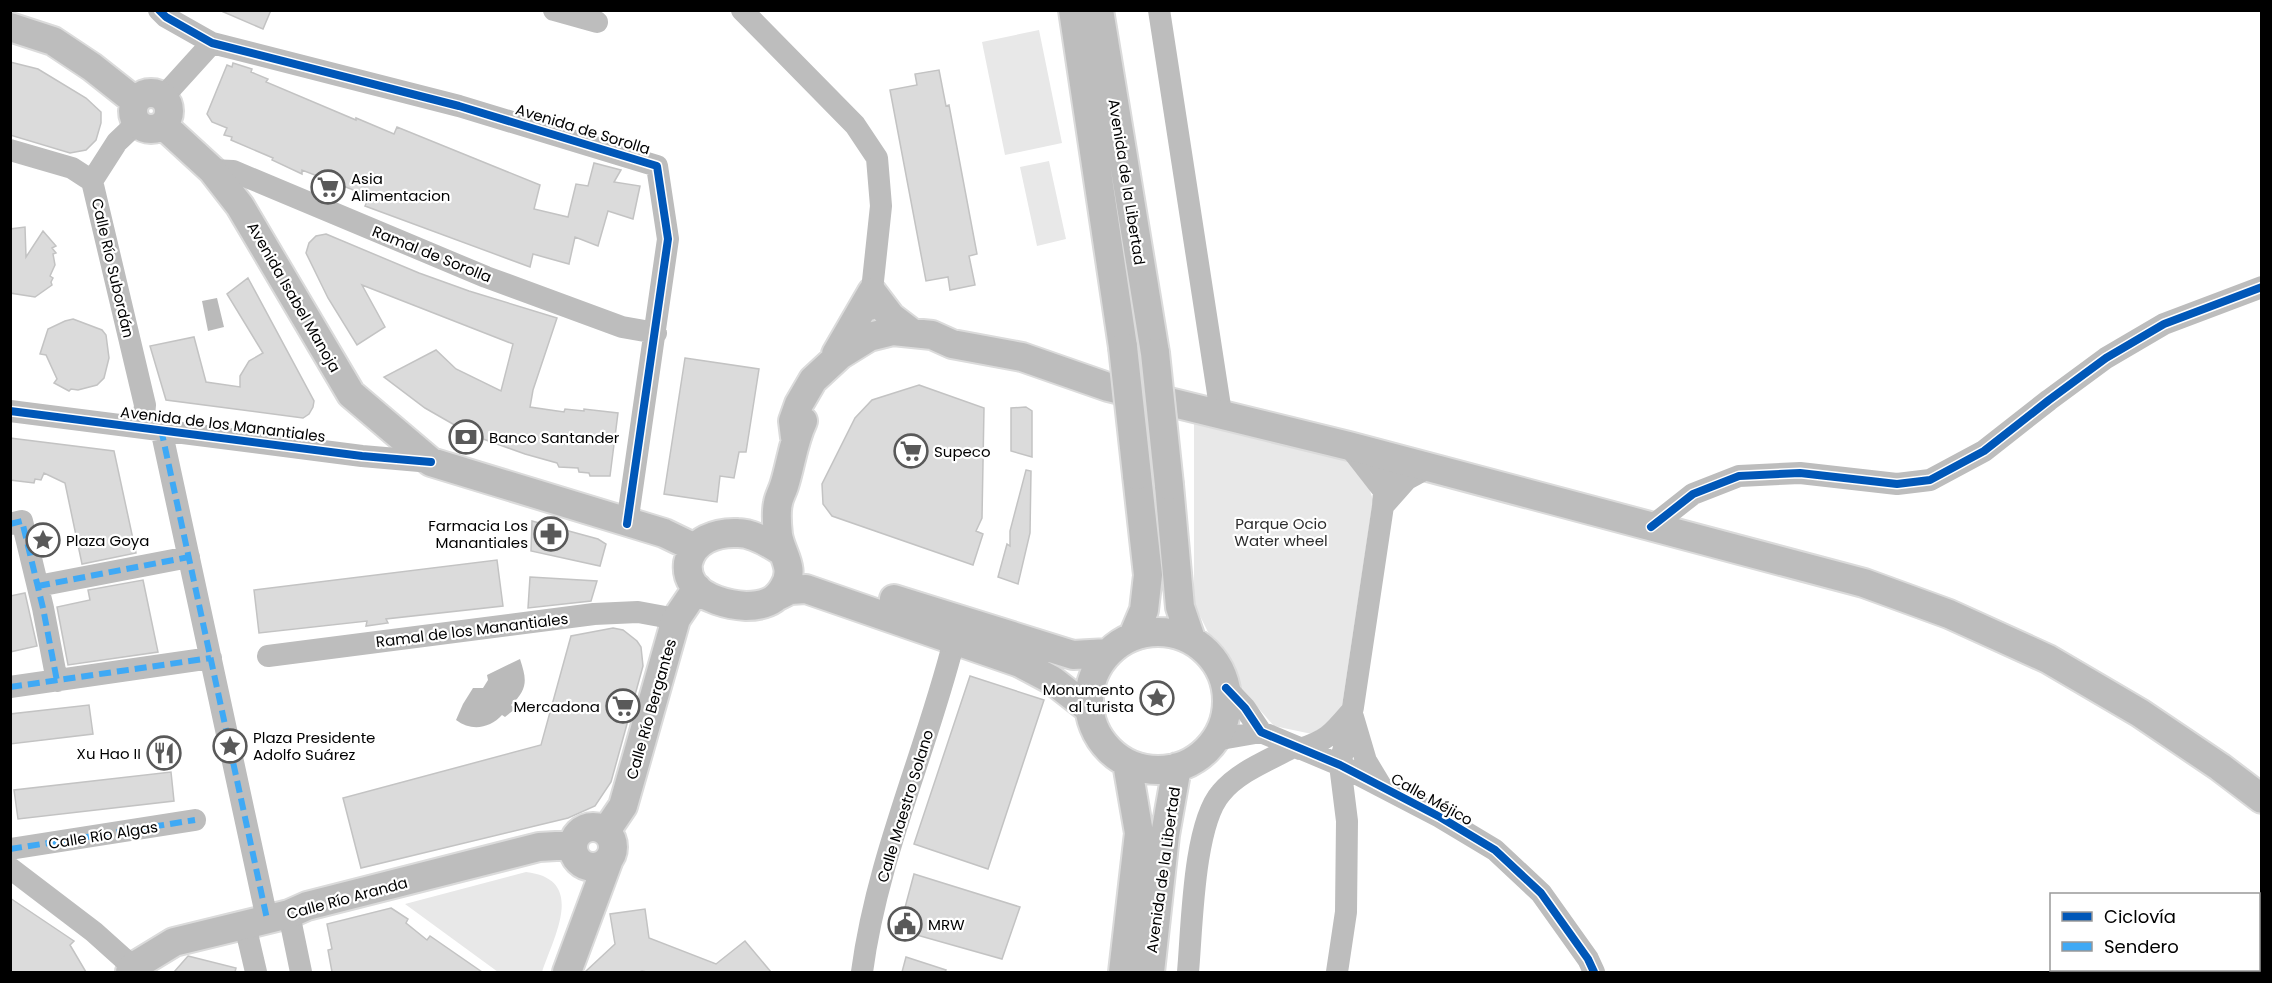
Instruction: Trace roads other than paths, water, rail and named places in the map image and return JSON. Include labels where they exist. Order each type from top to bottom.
[{"type":"main road","name":"Avenida de la Libertad","points":[[1073,10],[1123,347],[1148,575],[1144,610],[1133,636]]},
{"type":"main road","name":"Avenida de la Libertad","points":[[1099,10],[1155,353],[1180,607],[1191,639]]},
{"type":"main road","name":"Avenida Isabel Manoja","points":[[10,27],[53,41],[92,67],[145,117],[212,170],[240,206],[351,394],[431,462]]},
{"type":"main road","points":[[145,117],[148,93],[156,93],[163,97]]},
{"type":"main road","points":[[829,364],[872,292],[912,340]]},
{"type":"main road","points":[[795,437],[793,421],[799,404],[813,380],[829,364],[869,337],[893,331],[912,340]]},
{"type":"main road","points":[[778,596],[786,585],[790,573],[778,533],[777,504],[784,486],[795,437],[806,413],[824,389],[853,366],[912,340],[932,335],[952,344],[1022,357],[1108,387],[1221,413],[1430,467],[1864,583],[1949,614],[2048,659],[2140,713],[2220,767],[2262,799]]},
{"type":"main road","points":[[815,401],[823,381],[837,369],[865,352],[869,346],[869,337]]},
{"type":"main road","name":"Avenida de los Manantiales","points":[[431,462],[627,524],[664,533],[695,548]]},
{"type":"main road","points":[[777,504],[765,516],[740,532],[712,535],[691,552],[687,573],[697,588],[712,598],[755,606],[768,603],[790,590],[806,589],[1020,663],[1052,680],[1089,709]]},
{"type":"main road","points":[[740,532],[769,544],[813,574],[1073,655],[1108,652]]},
{"type":"main road","name":"Calle Río Bergantes","points":[[606,831],[623,806],[676,619],[697,588]]},
{"type":"main road","points":[[1152,631],[1172,632],[1191,639],[1209,654],[1222,673],[1226,688],[1225,719],[1215,741],[1198,757],[1177,767],[1160,770],[1143,769],[1127,763],[1108,750],[1095,731],[1089,709],[1089,688],[1096,669],[1108,652],[1133,636],[1152,631]]},
{"type":"main road","name":"Avenida de la Libertad","points":[[1123,972],[1138,833],[1127,763]]},
{"type":"main road","name":"Avenida de la Libertad","points":[[1150,972],[1165,835],[1177,767]]},
{"type":"main road","points":[[567,972],[613,850],[613,843],[606,831],[594,826],[587,827],[576,836],[573,845],[579,862],[589,866],[601,866],[609,859]]},
{"type":"main road","name":"Calle Río Aranda","points":[[131,970],[174,942],[539,847],[573,845]]},
{"type":"street","name":"Avenida de Sorolla","points":[[159,10],[166,17],[212,43],[459,106],[657,166],[668,239],[627,524]]},
{"type":"street","points":[[554,10],[597,22]]},
{"type":"street","points":[[742,10],[855,125],[877,158],[881,206],[869,337]]},
{"type":"street","points":[[1159,10],[1221,413]]},
{"type":"street","points":[[163,97],[212,43]]},
{"type":"street","name":"Calle Río Subordán","points":[[145,117],[117,142],[92,181],[144,403],[189,557],[267,919]]},
{"type":"street","points":[[10,150],[72,168],[92,181]]},
{"type":"street","name":"Ramal de Sorolla","points":[[212,170],[233,171],[486,277],[622,327],[656,333]]},
{"type":"street","points":[[1651,527],[1693,494],[1739,476],[1800,473],[1897,484],[1930,480],[1984,451],[2106,358],[2164,324],[2262,287]]},
{"type":"street","name":"Avenida de los Manantiales","points":[[10,411],[362,456],[431,462]]},
{"type":"street","points":[[1349,446],[1383,499]]},
{"type":"street","points":[[1337,972],[1346,912],[1347,821],[1340,765],[1352,710],[1391,457]]},
{"type":"street","points":[[1383,499],[1407,479],[1430,467]]},
{"type":"street","points":[[10,524],[22,521],[57,681]]},
{"type":"street","points":[[38,586],[189,557]]},
{"type":"street","name":"Ramal de los Manantiales","points":[[268,656],[594,615],[638,612],[676,619]]},
{"type":"street","name":"Calle Maestro Solano","points":[[862,972],[874,909],[891,845],[954,641]]},
{"type":"street","points":[[10,687],[211,658]]},
{"type":"street","points":[[1215,741],[1261,732],[1245,708],[1226,688]]},
{"type":"street","points":[[1188,972],[1199,849],[1208,819],[1220,794],[1244,774],[1298,747],[1321,742],[1332,734],[1352,710]]},
{"type":"street","points":[[1352,710],[1366,761],[1382,787]]},
{"type":"street","name":"Calle Méjico","points":[[1261,732],[1340,765],[1495,850],[1541,893],[1588,959],[1594,972]]},
{"type":"street","name":"Calle Río Algas","points":[[10,849],[195,820]]},
{"type":"street","points":[[10,868],[94,932],[131,970]]},
{"type":"street","points":[[256,972],[267,919]]},
{"type":"street","points":[[267,919],[301,972]]},
{"type":"place","name":"Asia Alimentacion","points":[[328,187]]},
{"type":"place","name":"Banco Santander","points":[[466,437]]},
{"type":"place","name":"Supeco","points":[[911,451]]},
{"type":"place","name":"Farmacia Los Manantiales","points":[[551,534]]},
{"type":"place","name":"Plaza Goya","points":[[43,540]]},
{"type":"place","name":"Monumento al turista","points":[[1157,698]]},
{"type":"place","name":"Mercadona","points":[[623,706]]},
{"type":"place","name":"Plaza Presidente Adolfo Suárez","points":[[230,746]]},
{"type":"place","name":"Xu Hao II","points":[[164,753]]},
{"type":"place","name":"MRW","points":[[905,924]]},
{"type":"park label","name":"Parque Ocio Water wheel","points":[[1281,532]]}]
